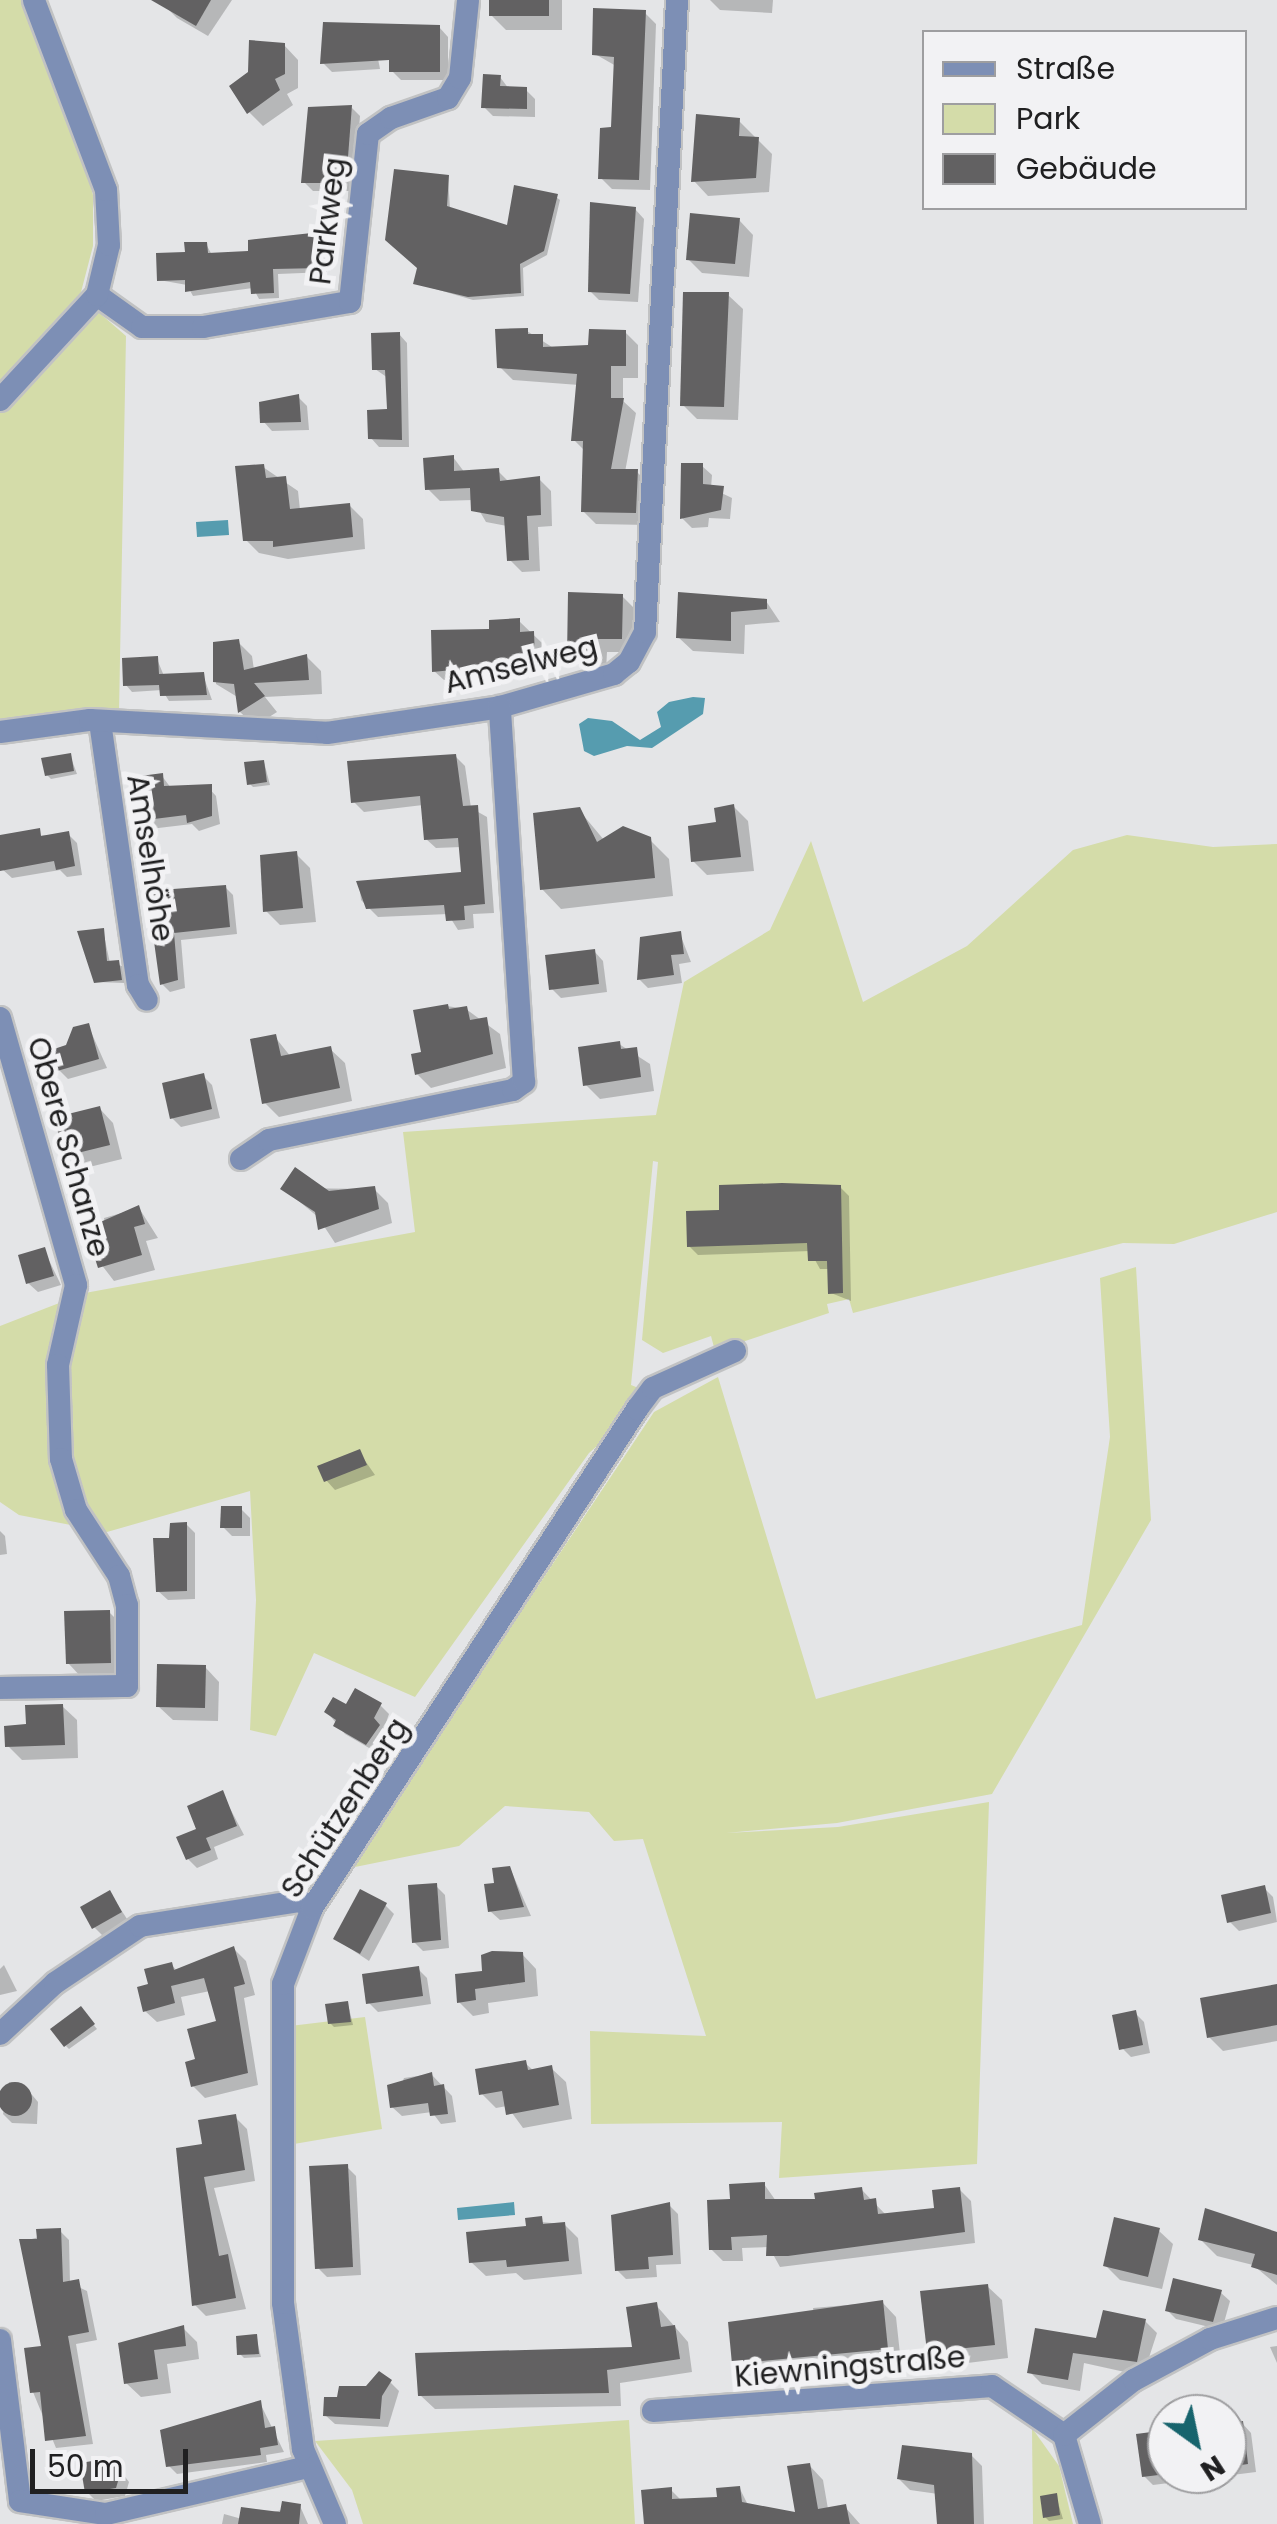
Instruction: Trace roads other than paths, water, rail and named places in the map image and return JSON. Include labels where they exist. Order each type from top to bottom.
[{"type":"street","points":[[0,400],[97,294],[108,246],[106,190],[34,0]]},
{"type":"street","name":"Parkweg","points":[[97,294],[142,328],[203,327],[350,302],[368,134],[448,98],[460,78],[468,0]]},
{"type":"street","name":"Amselweg","points":[[0,732],[100,722],[327,734],[500,707],[614,674],[645,632],[677,0]]},
{"type":"street","points":[[241,1159],[269,1140],[512,1090],[524,1082],[500,707]]},
{"type":"street","name":"Amselhöhe","points":[[100,722],[138,985],[147,1000]]},
{"type":"street","name":"Obere Schanze","points":[[0,1018],[76,1286],[58,1366],[61,1459],[76,1510],[120,1576],[127,1605],[128,1686],[0,1688]]},
{"type":"street","name":"Schützenberg","points":[[335,2524],[308,2467],[284,2303],[283,1984],[312,1908],[637,1408],[653,1388],[734,1351]]},
{"type":"street","points":[[0,2034],[55,1983],[140,1926],[300,1901],[312,1908]]},
{"type":"street","points":[[1090,2524],[1064,2434],[1134,2380],[1210,2338],[1277,2318]]},
{"type":"street","points":[[0,2340],[20,2501],[106,2514],[308,2467]]},
{"type":"street","name":"Kiewningstraße","points":[[652,2411],[992,2386],[1064,2434]]},
{"type":"water","points":[[228,520],[229,535],[197,537],[196,522]]},
{"type":"water","points":[[705,698],[703,714],[652,748],[627,746],[594,756],[584,751],[579,724],[588,718],[612,721],[640,740],[661,727],[657,712],[669,702]]},
{"type":"water","points":[[514,2202],[515,2215],[458,2220],[457,2208]]}]
